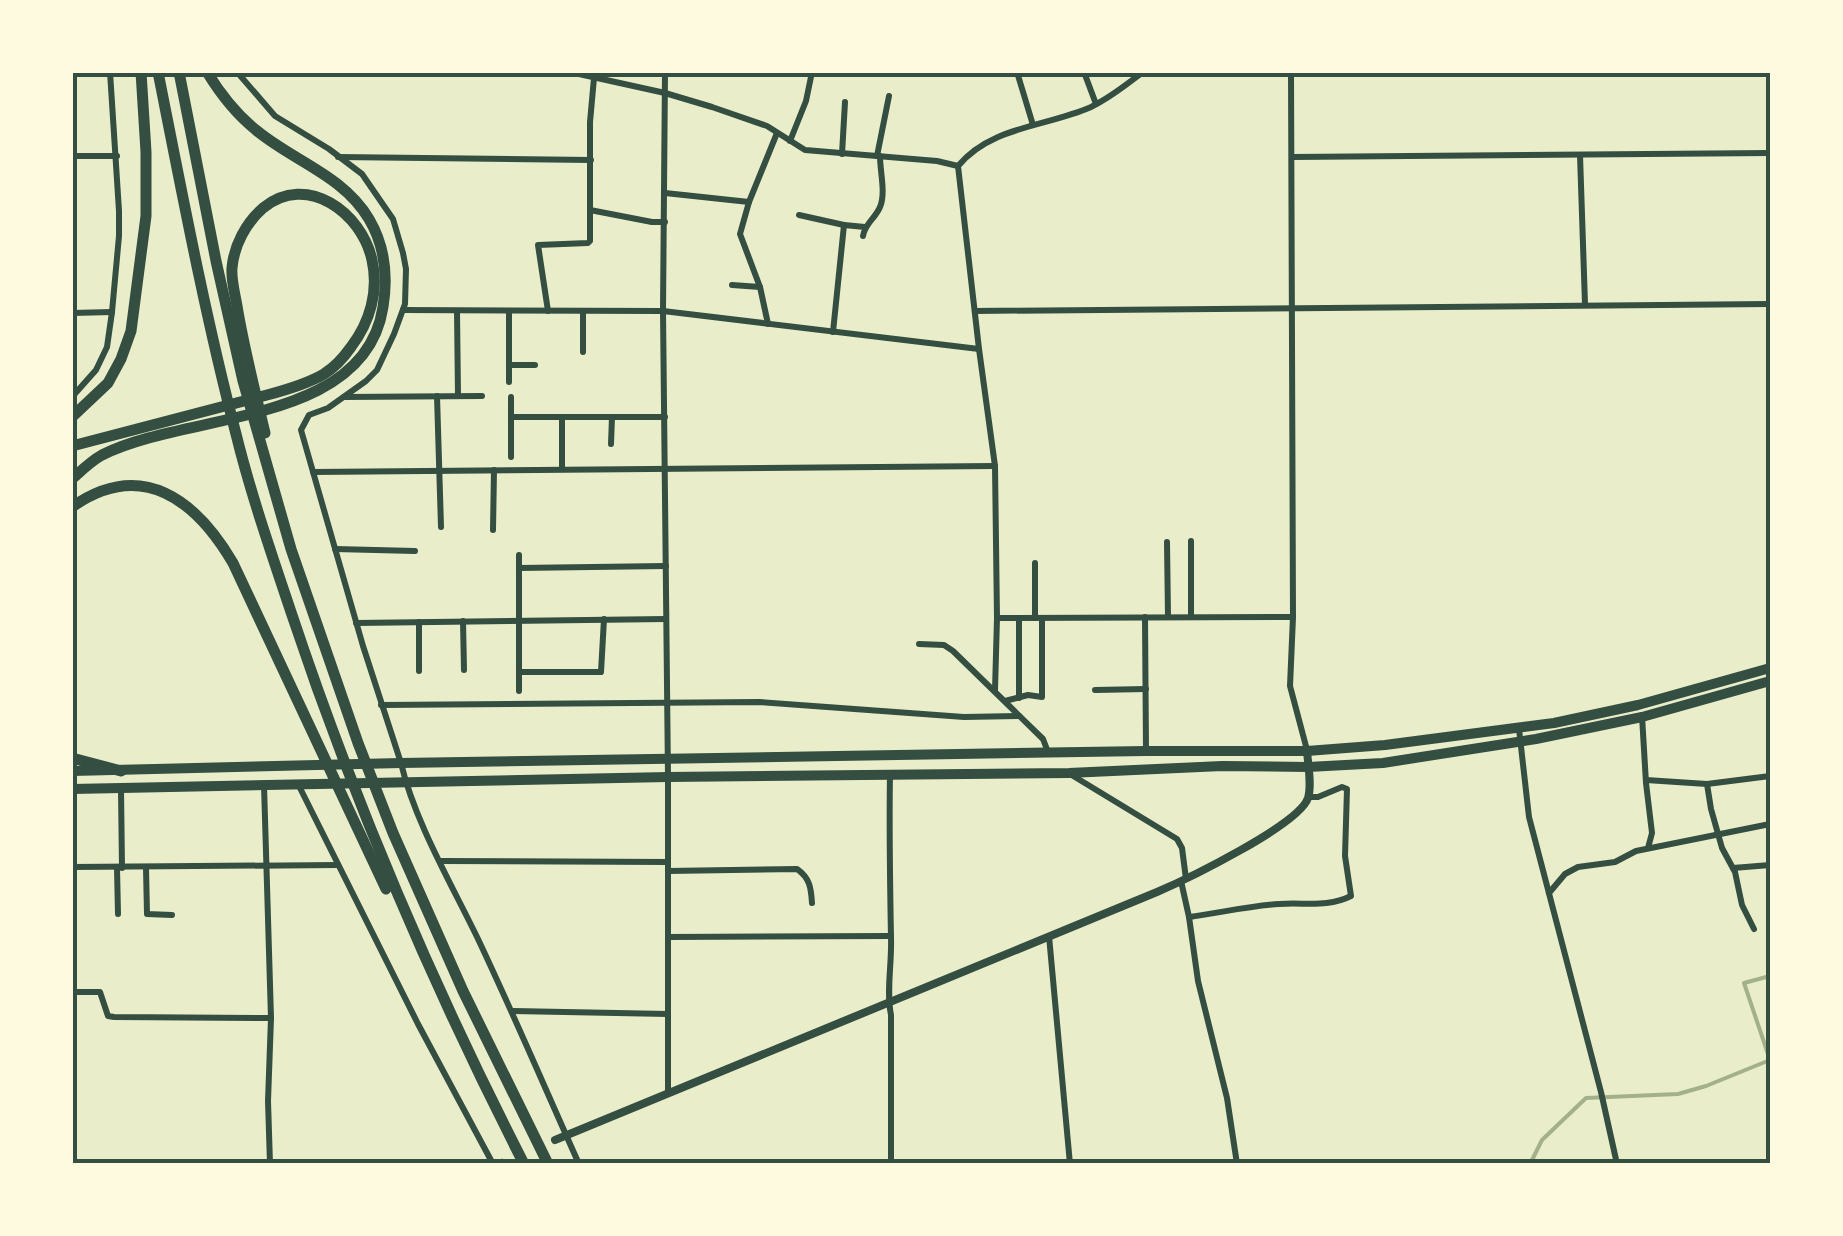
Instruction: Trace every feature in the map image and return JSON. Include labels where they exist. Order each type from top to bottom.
[{"type":"highway","points":[[72,417],[108,384],[130,331],[146,216],[141,72]]},
{"type":"highway","points":[[158,72],[236,438],[336,745],[362,840],[524,1164]]},
{"type":"highway","points":[[179,72],[216,261],[291,549],[377,794],[449,962],[548,1164]]},
{"type":"highway","points":[[72,479],[90,463],[127,445],[314,393],[362,356],[382,316],[385,265],[377,234],[367,216],[354,199],[320,170],[258,132],[227,102],[207,72]]},
{"type":"highway","points":[[72,446],[280,392],[314,379],[334,366],[362,331],[372,302],[374,272],[368,246],[355,224],[346,213],[320,197],[292,195],[273,201],[248,225],[236,250],[232,272],[247,380]]},
{"type":"highway","points":[[72,507],[109,489],[131,487],[164,492],[198,514],[233,563],[322,750],[350,797]]},
{"type":"highway","points":[[72,771],[401,762],[1307,751],[1385,746],[1518,729],[1638,705],[1770,668]]},
{"type":"highway","points":[[72,789],[1069,773],[1383,763],[1642,718],[1770,681]]},
{"type":"highway","points":[[72,758],[122,771]]},
{"type":"street","points":[[72,396],[96,370],[107,347],[112,312],[119,236],[110,72]]},
{"type":"street","points":[[237,72],[275,116],[362,174],[393,219],[406,269],[403,310],[394,334],[377,370],[328,408],[309,415],[301,430],[406,782],[513,1012],[578,1164]]},
{"type":"street","points":[[570,72],[665,93],[767,126],[805,150],[958,166]]},
{"type":"street","points":[[665,72],[668,1094]]},
{"type":"street","points":[[790,140],[812,72]]},
{"type":"street","points":[[1018,72],[1033,126]]},
{"type":"street","points":[[1084,72],[1096,104]]},
{"type":"street","points":[[958,166],[982,143],[1096,104],[1142,72]]},
{"type":"street","points":[[555,1140],[1184,880],[1222,862],[1303,805],[1308,796],[1307,751],[1290,686],[1290,72]]},
{"type":"street","points":[[548,311],[538,245],[588,243],[594,78]]},
{"type":"street","points":[[862,236],[880,207],[878,156],[888,96]]},
{"type":"street","points":[[842,154],[845,102]]},
{"type":"street","points":[[768,324],[760,287],[740,234],[777,133]]},
{"type":"street","points":[[1291,157],[1770,153]]},
{"type":"street","points":[[1580,154],[1585,304]]},
{"type":"street","points":[[72,156],[117,156]]},
{"type":"street","points":[[336,157],[592,160]]},
{"type":"street","points":[[958,166],[995,466],[995,690]]},
{"type":"street","points":[[665,192],[750,202]]},
{"type":"street","points":[[590,210],[665,222]]},
{"type":"street","points":[[799,215],[865,227]]},
{"type":"street","points":[[833,332],[844,225]]},
{"type":"street","points":[[732,284],[760,287]]},
{"type":"street","points":[[976,311],[1770,304]]},
{"type":"street","points":[[403,310],[663,311],[978,349]]},
{"type":"street","points":[[457,311],[458,396]]},
{"type":"street","points":[[509,311],[510,382]]},
{"type":"street","points":[[583,311],[583,352]]},
{"type":"street","points":[[72,313],[112,312]]},
{"type":"street","points":[[509,365],[535,365]]},
{"type":"street","points":[[437,396],[441,527]]},
{"type":"street","points":[[344,397],[482,396]]},
{"type":"street","points":[[510,396],[511,457]]},
{"type":"street","points":[[511,417],[665,416]]},
{"type":"street","points":[[562,417],[562,469]]},
{"type":"street","points":[[611,444],[612,417]]},
{"type":"street","points":[[313,472],[995,466]]},
{"type":"street","points":[[494,470],[494,530]]},
{"type":"street","points":[[1191,540],[1191,617]]},
{"type":"street","points":[[1167,542],[1168,617]]},
{"type":"street","points":[[335,549],[415,551]]},
{"type":"street","points":[[519,554],[520,691]]},
{"type":"street","points":[[1005,702],[1042,697],[1035,563]]},
{"type":"street","points":[[519,568],[666,566]]},
{"type":"street","points":[[1145,617],[1146,751]]},
{"type":"street","points":[[997,618],[1293,617]]},
{"type":"street","points":[[1019,618],[1019,698]]},
{"type":"street","points":[[356,623],[666,619]]},
{"type":"street","points":[[520,672],[602,672],[604,620]]},
{"type":"street","points":[[418,622],[419,671]]},
{"type":"street","points":[[463,622],[464,670]]},
{"type":"street","points":[[919,644],[944,645],[954,651],[1042,738],[1048,753]]},
{"type":"street","points":[[1095,690],[1146,690]]},
{"type":"street","points":[[381,705],[759,702],[964,717],[1019,716]]},
{"type":"street","points":[[1638,705],[1652,832],[1648,848]]},
{"type":"street","points":[[1518,729],[1529,817],[1617,1164]]},
{"type":"street","points":[[1069,773],[1177,839],[1182,848],[1198,981],[1227,1098],[1237,1164]]},
{"type":"street","points":[[890,774],[888,1002],[892,1164]]},
{"type":"street","points":[[1646,780],[1707,784],[1770,776]]},
{"type":"street","points":[[264,784],[271,1018],[270,1164]]},
{"type":"street","points":[[298,784],[493,1164]]},
{"type":"street","points":[[1707,784],[1722,848],[1734,868],[1742,904],[1754,929]]},
{"type":"street","points":[[1190,918],[1279,904],[1321,905],[1351,896],[1344,856],[1348,789],[1342,786],[1322,796],[1308,796]]},
{"type":"street","points":[[118,914],[121,788]]},
{"type":"street","points":[[1548,894],[1572,870],[1615,862],[1648,848],[1770,824]]},
{"type":"street","points":[[441,862],[797,869],[809,880],[812,903]]},
{"type":"street","points":[[72,867],[338,865]]},
{"type":"street","points":[[1734,868],[1770,865]]},
{"type":"street","points":[[146,868],[147,914],[172,915]]},
{"type":"street","points":[[668,937],[891,936]]},
{"type":"street","points":[[1049,936],[1070,1164]]},
{"type":"street","points":[[72,992],[100,992],[108,1016],[114,1017],[271,1018]]},
{"type":"street","points":[[513,1012],[668,1014]]},
{"type":"waterway","points":[[1530,1164],[1542,1140],[1586,1098],[1678,1094],[1770,1060],[1744,983],[1770,976]]}]
